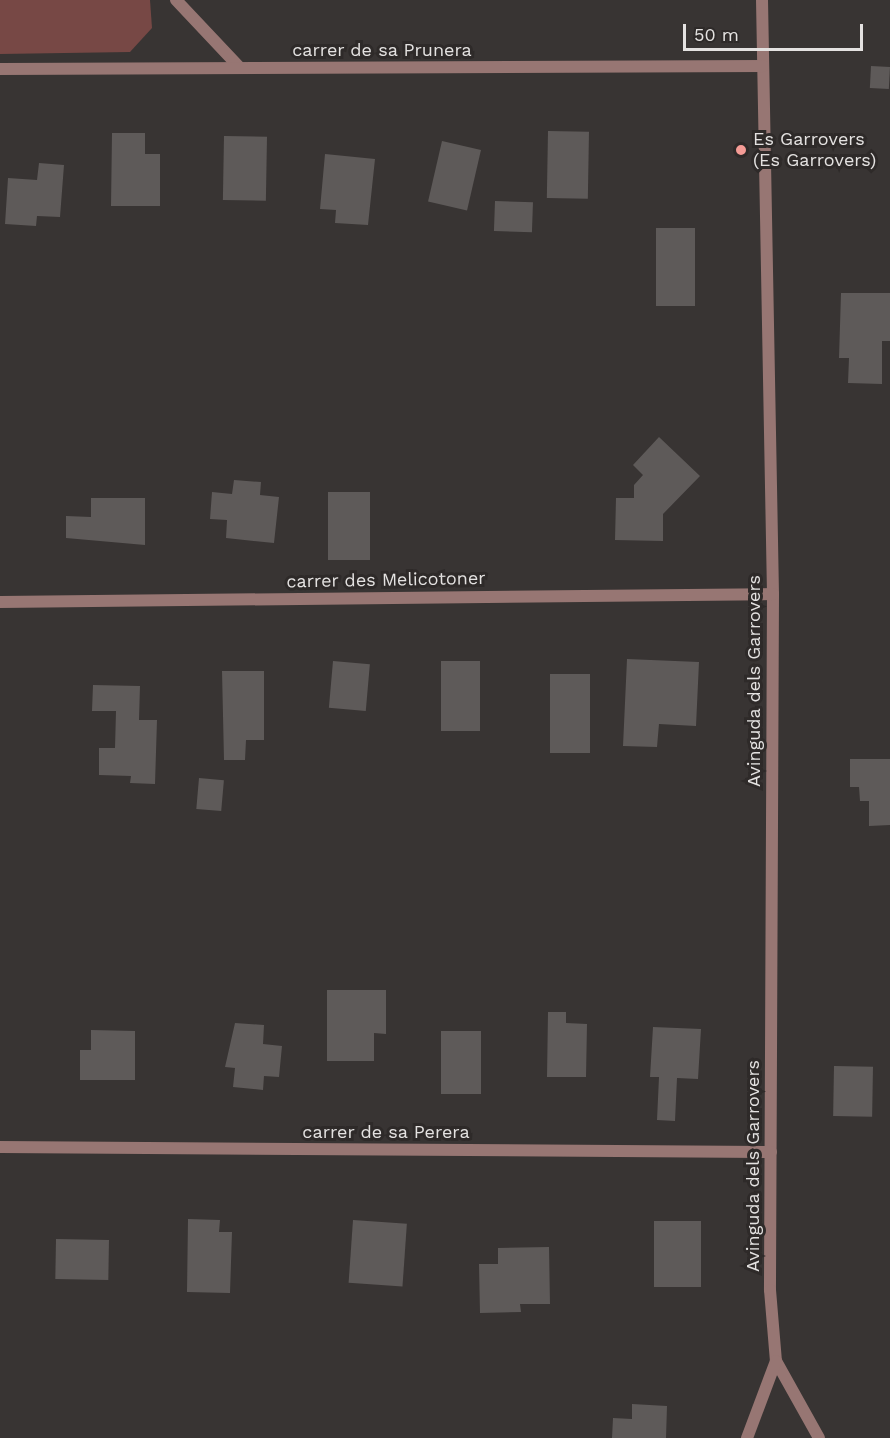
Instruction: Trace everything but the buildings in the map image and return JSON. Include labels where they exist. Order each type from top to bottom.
[{"type":"street","points":[[176,0],[240,68]]},
{"type":"street","name":"Avinguda dels Garrovers","points":[[762,0],[773,594],[770,1290],[776,1361]]},
{"type":"street","name":"carrer de sa Prunera","points":[[0,69],[763,66]]},
{"type":"street","name":"carrer des Melicotoner","points":[[0,602],[773,594]]},
{"type":"street","name":"carrer de sa Perera","points":[[0,1147],[771,1152]]},
{"type":"street","points":[[747,1438],[776,1361]]},
{"type":"street","points":[[776,1361],[819,1438]]},
{"type":"shaded area","points":[[0,0],[150,0],[152,28],[130,52],[0,54]]},
{"type":"place","name":"Es Garrovers (Es Garrovers)","points":[[741,150]]}]
